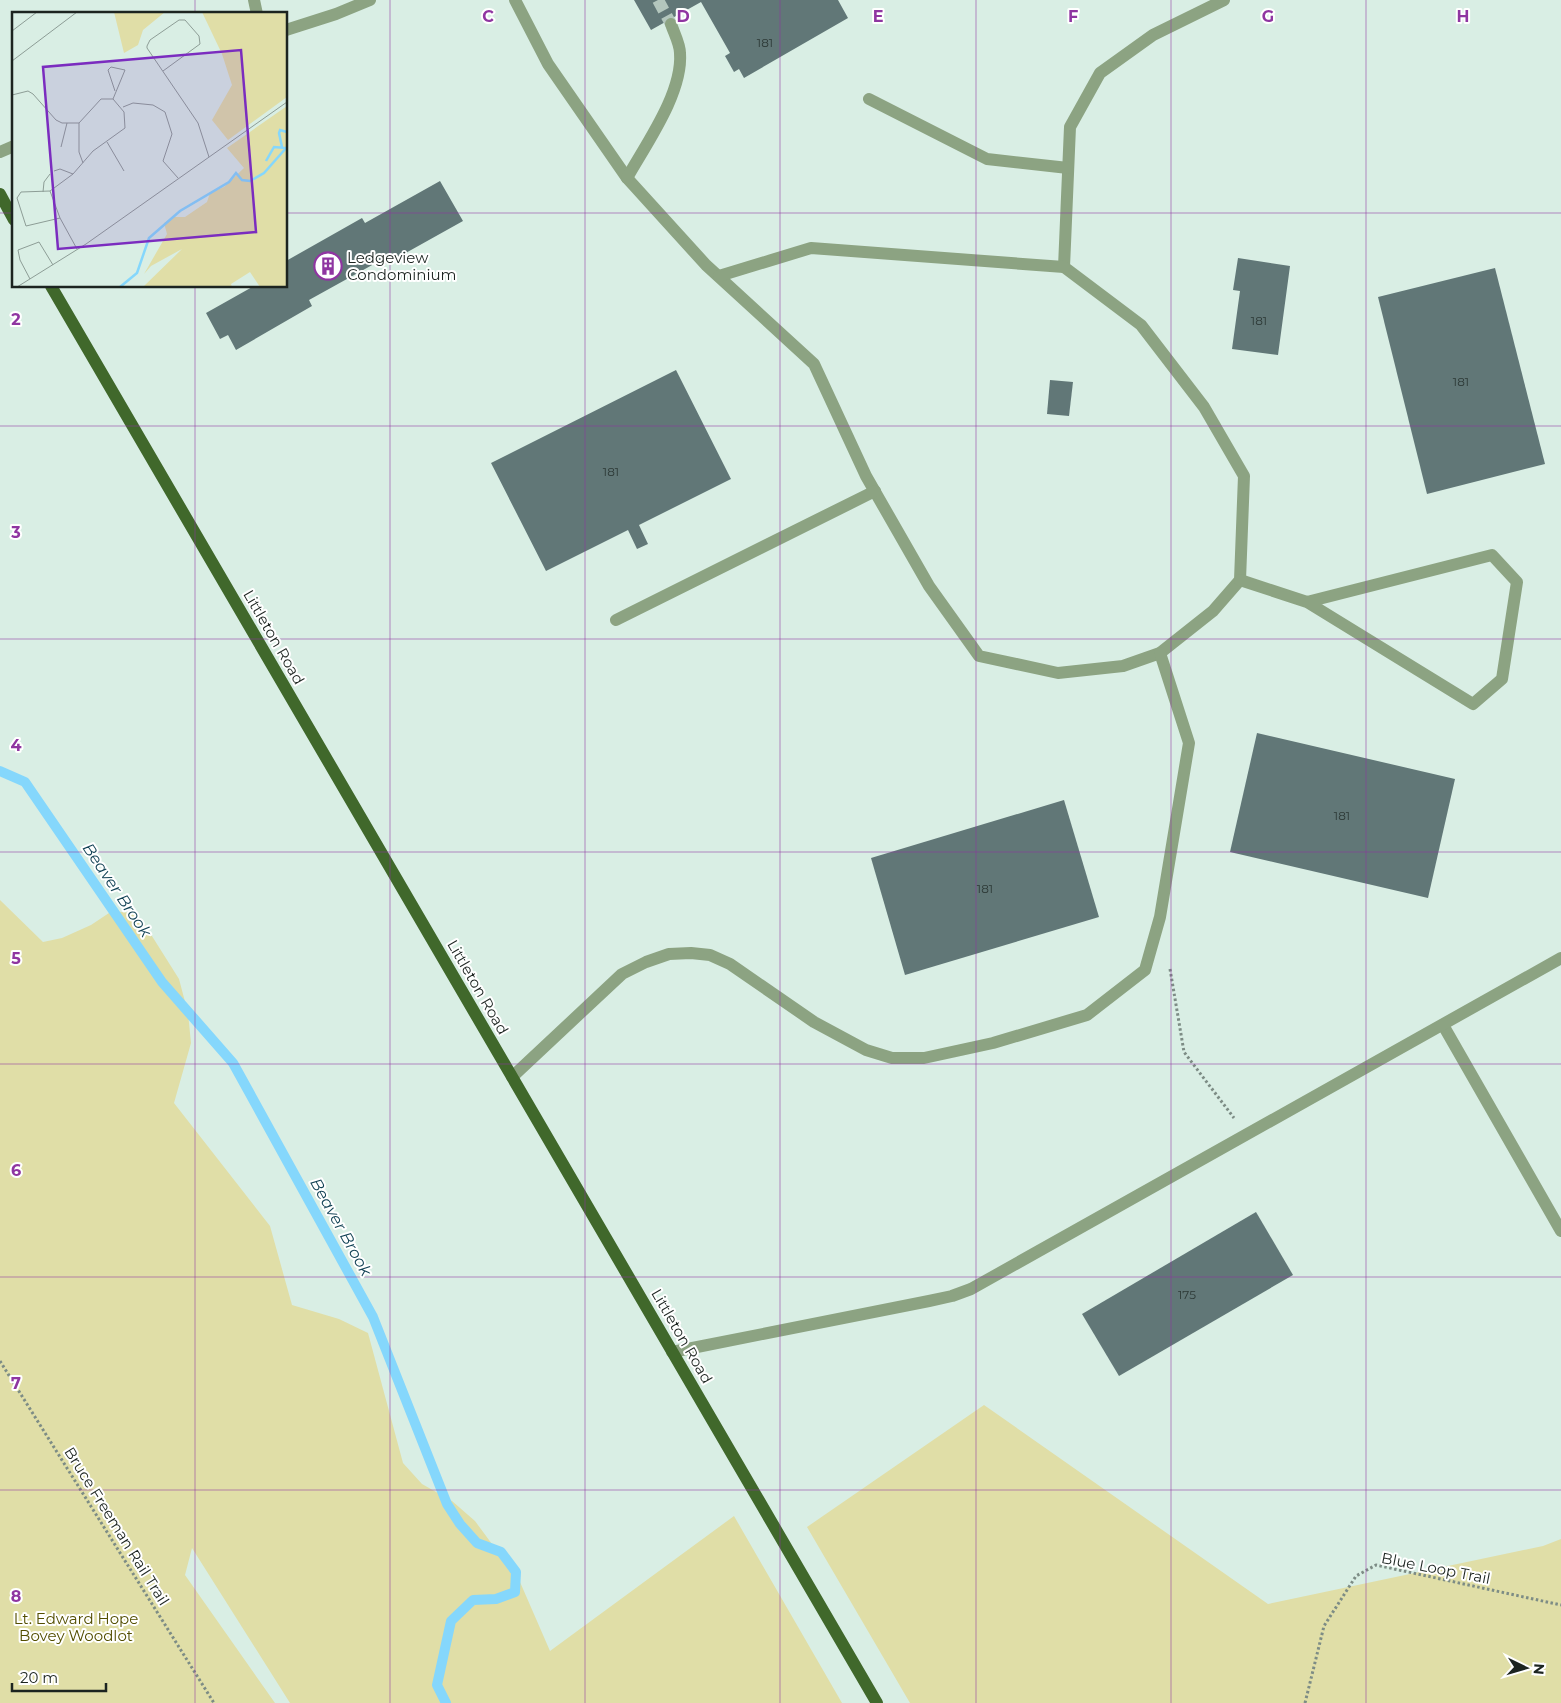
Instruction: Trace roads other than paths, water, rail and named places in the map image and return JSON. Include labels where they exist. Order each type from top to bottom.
[{"type":"main road","points":[[0,194],[12,216]]},
{"type":"main road","name":"Littleton Road","points":[[52,288],[877,1703]]},
{"type":"street","points":[[288,29],[336,14],[370,0]]},
{"type":"street","points":[[515,0],[548,64],[627,178],[706,265],[814,364],[875,491],[929,586],[979,656],[1058,674],[1123,666],[1160,653],[1213,611],[1240,580],[1244,476],[1204,407],[1141,325],[1064,267],[811,248],[719,276]]},
{"type":"street","points":[[1064,267],[1070,127],[1100,73],[1153,35],[1224,0]]},
{"type":"street","points":[[627,178],[668,105],[680,71],[680,51],[671,24]]},
{"type":"street","points":[[869,100],[987,159],[1068,168]]},
{"type":"street","points":[[0,152],[12,147]]},
{"type":"street","points":[[616,620],[875,491]]},
{"type":"street","points":[[1240,580],[1307,602],[1473,704],[1502,679],[1517,582],[1492,555],[1307,602]]},
{"type":"street","points":[[512,1078],[622,974],[646,962],[669,954],[710,954],[730,964],[814,1022],[866,1050],[892,1058],[924,1058],[993,1043],[1087,1015],[1145,970],[1160,917],[1189,743],[1160,653]]},
{"type":"street","points":[[672,1352],[952,1296],[971,1289],[1561,958]]},
{"type":"street","points":[[1443,1025],[1561,1230]]},
{"type":"waterway","name":"Beaver Brook","points":[[0,771],[25,782],[162,982],[233,1063],[373,1317],[447,1504],[460,1524],[477,1543],[501,1552],[516,1572],[515,1592],[496,1599],[473,1600],[451,1621],[437,1685],[446,1703]]},
{"type":"tunnel","points":[[658,0],[671,24]]},
{"type":"place","name":"Ledgeview Condominium","points":[[328,266]]},
{"type":"park label","name":"Lt. Edward Hope Bovey Woodlot","points":[[76,1626]]}]
